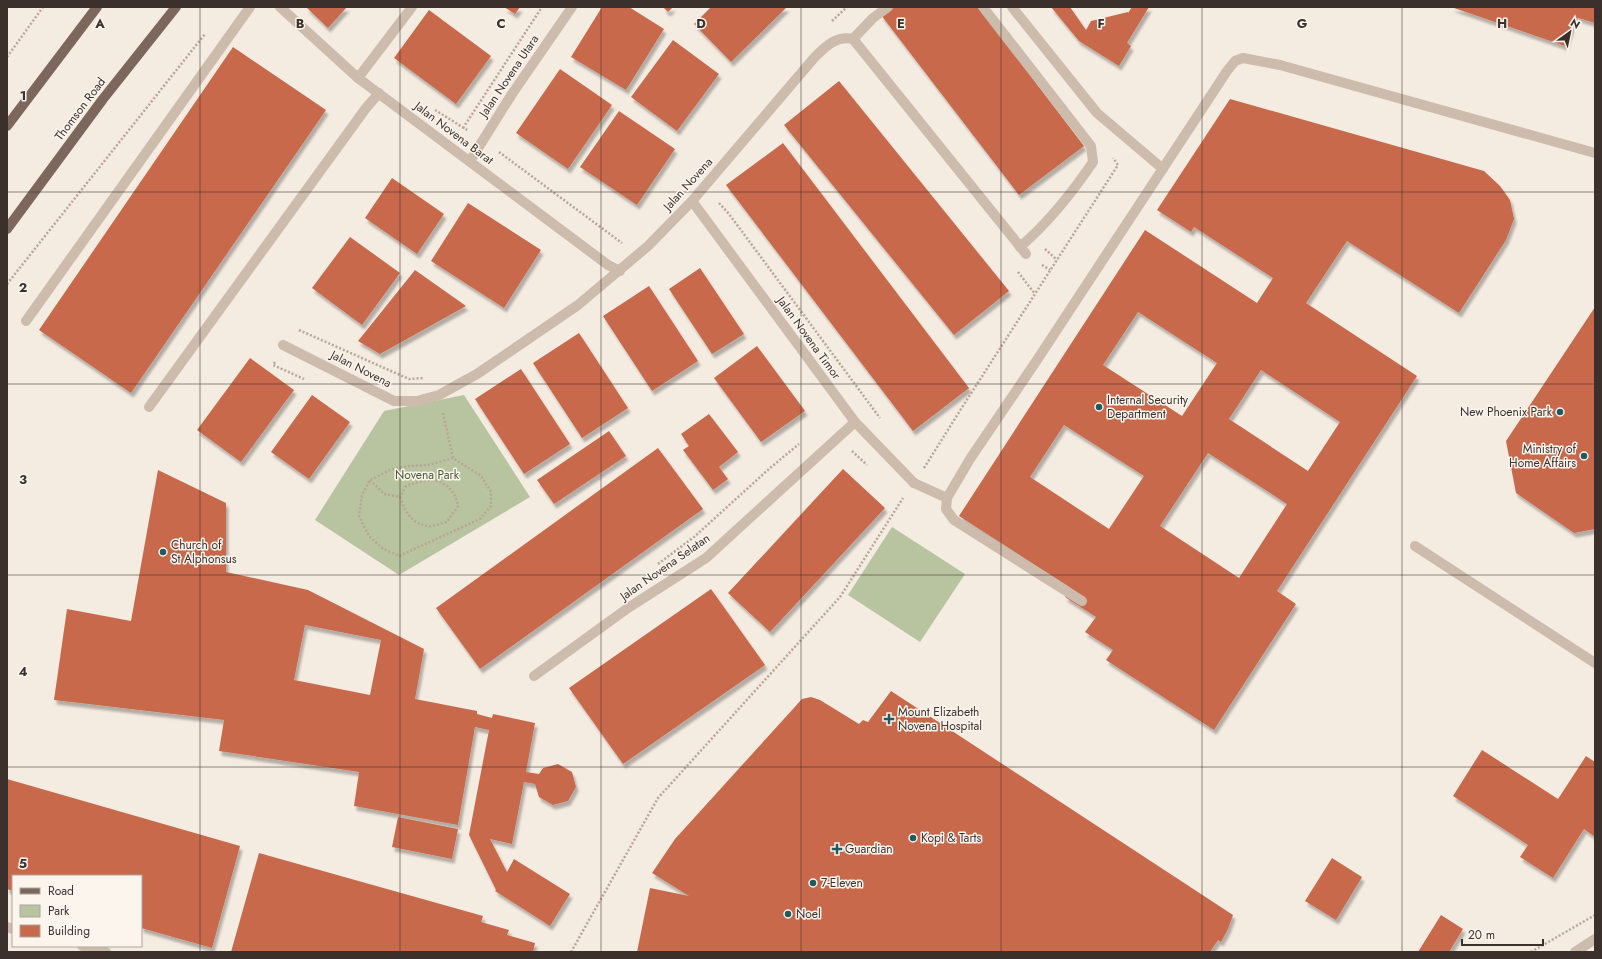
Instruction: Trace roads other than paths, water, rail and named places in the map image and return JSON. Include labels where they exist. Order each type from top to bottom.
[{"type":"main road","points":[[7,126],[97,7]]},
{"type":"main road","name":"Thomson Road","points":[[7,229],[103,98],[176,7]]},
{"type":"street","points":[[26,320],[250,7]]},
{"type":"street","name":"Jalan Novena Barat","points":[[280,7],[358,78],[608,265],[620,271]]},
{"type":"street","points":[[358,78],[412,7]]},
{"type":"street","name":"Jalan Novena Utara","points":[[470,161],[512,94],[572,7]]},
{"type":"street","points":[[888,7],[873,18],[852,39],[1023,251],[1072,193],[1094,162],[1090,146],[983,7]]},
{"type":"street","points":[[1012,7],[1097,113],[1163,169]]},
{"type":"street","name":"Jalan Novena","points":[[283,345],[394,401],[417,401],[439,395],[477,374],[578,305],[620,271],[666,229],[692,201],[814,58],[830,43],[846,37],[852,39]]},
{"type":"street","points":[[1082,602],[954,520],[946,509],[947,498],[970,459],[1235,61],[1243,58],[1280,65],[1595,153]]},
{"type":"street","points":[[149,407],[366,108],[379,93]]},
{"type":"street","name":"Jalan Novena Timor","points":[[692,201],[855,422],[914,483],[947,498]]},
{"type":"street","name":"Jalan Novena Selatan","points":[[534,676],[628,608],[706,558],[855,422]]},
{"type":"street","points":[[1415,546],[1595,663]]},
{"type":"street","points":[[1575,952],[1595,938]]},
{"type":"street","points":[[86,947],[106,952]]},
{"type":"place","name":"Internal Security Department","points":[[1099,407]]},
{"type":"place","name":"New Phoenix Park","points":[[1560,412]]},
{"type":"place","name":"Ministry of Home Affairs","points":[[1584,456]]},
{"type":"place","name":"Church of St Alphonsus","points":[[163,552]]},
{"type":"place","name":"Mount Elizabeth Novena Hospital","points":[[889,719]]},
{"type":"place","name":"Kopi & Tarts","points":[[913,838]]},
{"type":"place","name":"Guardian","points":[[837,849]]},
{"type":"place","name":"7-Eleven","points":[[813,883]]},
{"type":"place","name":"Noel","points":[[788,914]]},
{"type":"park label","name":"Novena Park","points":[[427,475]]}]
